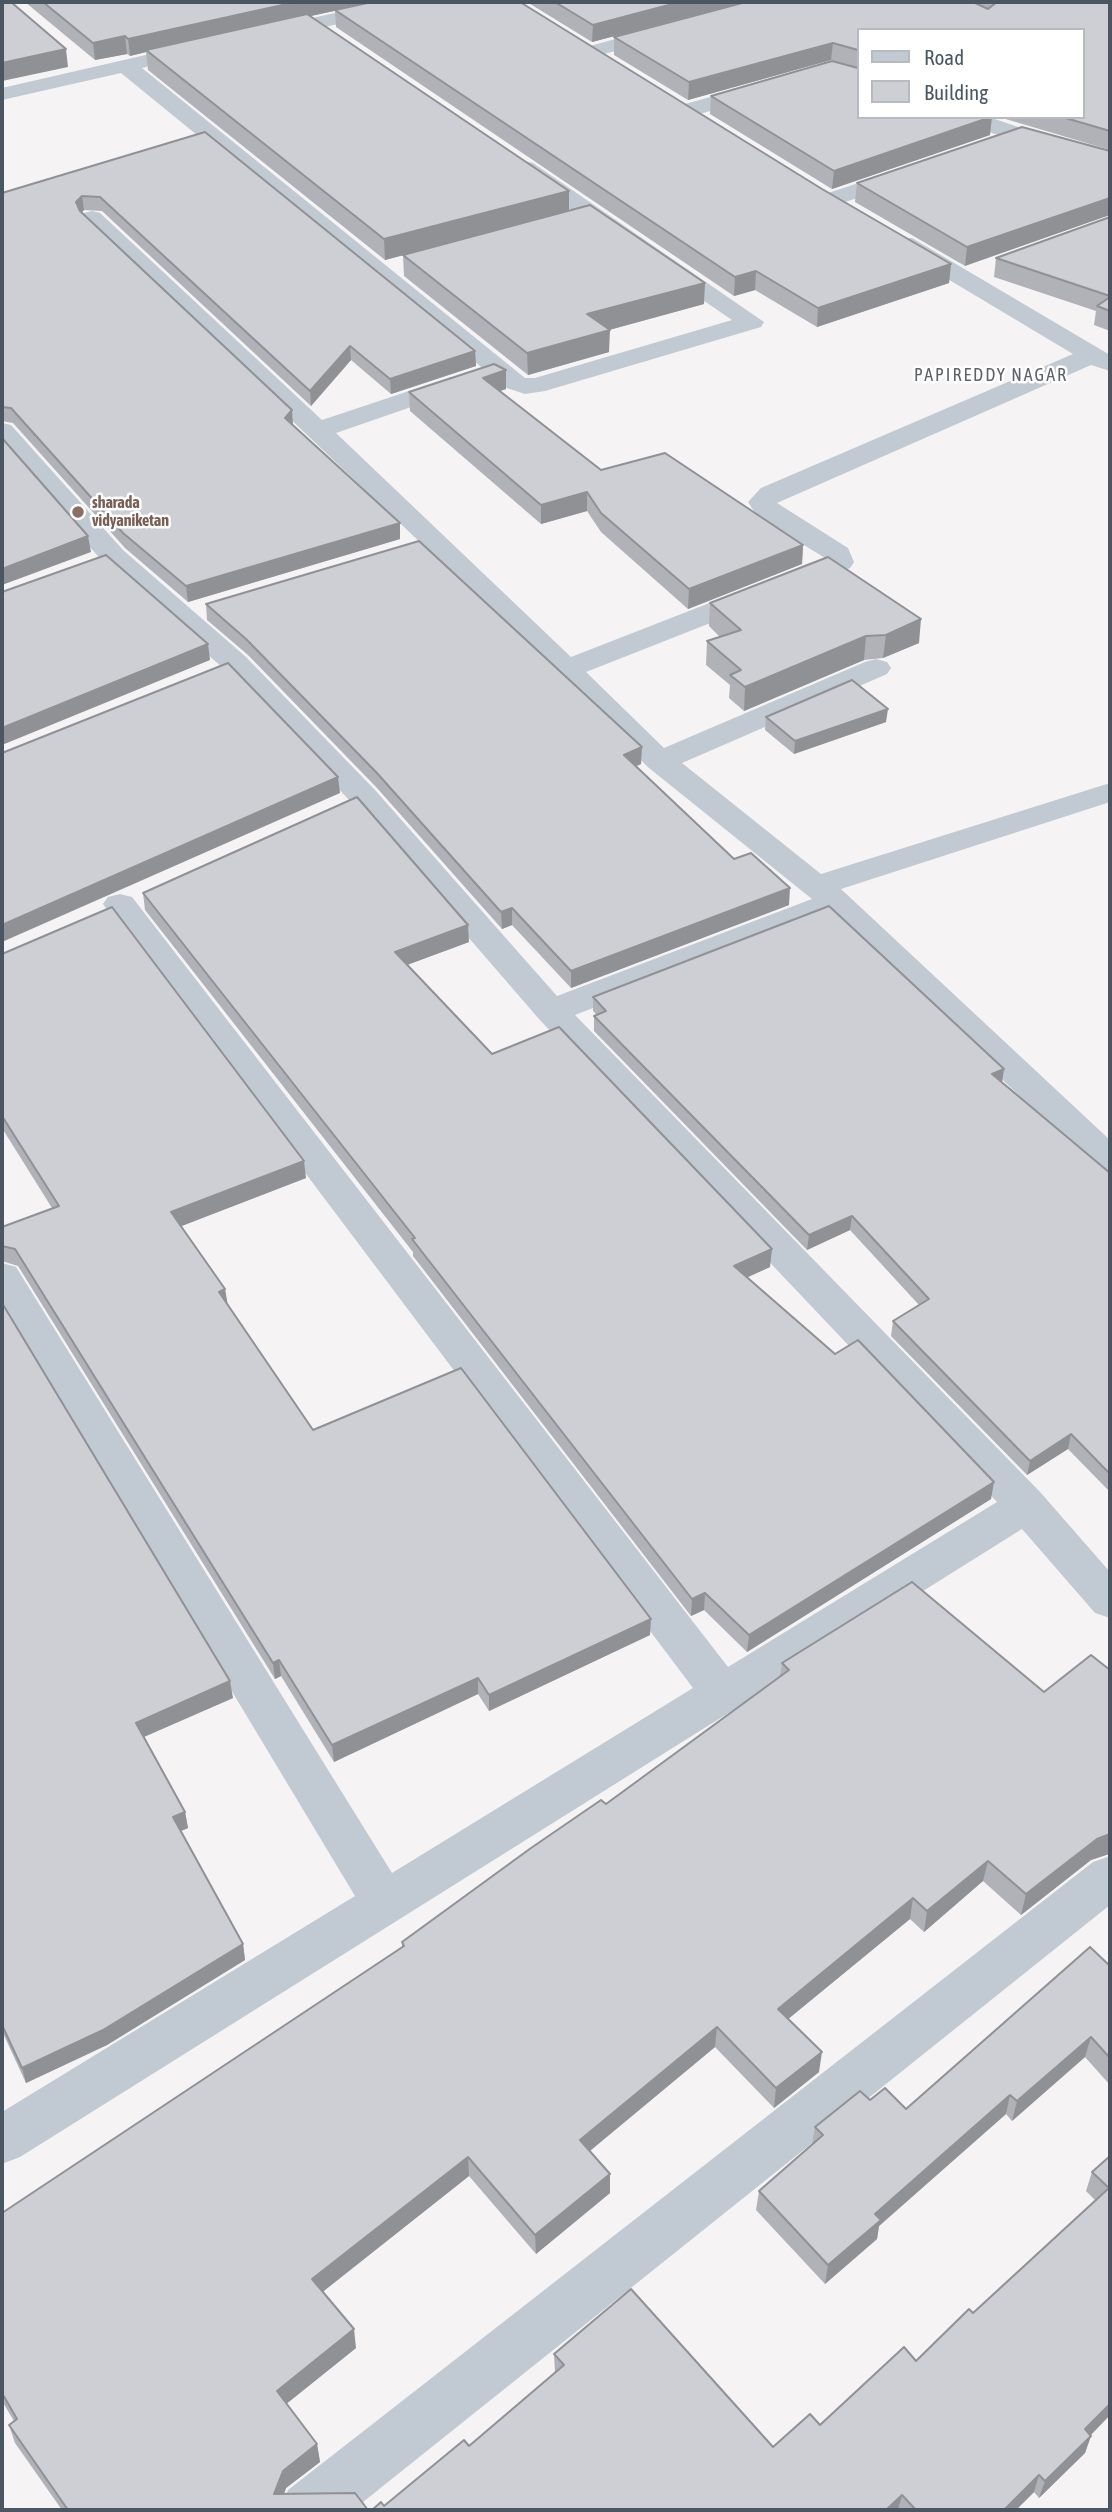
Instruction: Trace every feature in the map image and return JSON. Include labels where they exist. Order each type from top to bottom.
[{"type":"street","points":[[336,2],[354,15]]},
{"type":"street","points":[[245,39],[411,2]]},
{"type":"street","points":[[312,24],[334,39]]},
{"type":"street","points":[[590,52],[682,27]]},
{"type":"street","points":[[566,38],[611,65]]},
{"type":"street","points":[[72,55],[93,73]]},
{"type":"street","points":[[2,94],[166,57]]},
{"type":"street","points":[[126,66],[383,271],[516,383],[536,386],[752,322],[503,154]]},
{"type":"street","points":[[686,111],[832,69],[856,77]]},
{"type":"street","points":[[664,98],[708,125]]},
{"type":"street","points":[[973,119],[1044,142]]},
{"type":"street","points":[[981,148],[1019,135]]},
{"type":"street","points":[[830,200],[931,166]]},
{"type":"street","points":[[808,186],[852,213]]},
{"type":"street","points":[[567,222],[594,215]]},
{"type":"street","points":[[92,218],[316,431],[420,544],[567,669],[660,761],[826,894],[1110,1161]]},
{"type":"street","points":[[886,233],[1102,360]]},
{"type":"street","points":[[383,271],[409,264]]},
{"type":"street","points":[[963,278],[988,269]]},
{"type":"street","points":[[567,669],[840,562],[838,554],[768,510],[762,502],[771,494],[1102,360]]},
{"type":"street","points":[[316,431],[500,369]]},
{"type":"street","points":[[2,431],[101,561],[196,612],[222,668],[1026,1505],[1110,1601]]},
{"type":"street","points":[[660,761],[876,667]]},
{"type":"street","points":[[551,1011],[826,894],[1110,792]]},
{"type":"street","points":[[121,904],[722,1693]]},
{"type":"street","points":[[2,1277],[386,1903]]},
{"type":"street","points":[[2,2140],[1026,1505]]},
{"type":"street","points":[[308,2510],[1110,1877]]},
{"type":"building","points":[[2,2],[11,2],[66,49],[2,63]]},
{"type":"building","points":[[43,2],[296,2],[128,39],[125,36],[93,43]]},
{"type":"building","points":[[372,2],[520,2],[822,189],[951,264],[818,308],[756,271],[735,277],[335,10]]},
{"type":"building","points":[[555,2],[680,2],[593,25]]},
{"type":"building","points":[[746,2],[973,2],[988,9],[997,2],[1110,2],[1110,131],[1069,119],[1084,119],[1084,28],[856,28],[856,49],[833,43],[689,82],[614,37]]},
{"type":"building","points":[[307,14],[569,191],[384,239],[146,50]]},
{"type":"building","points":[[832,61],[856,67],[856,119],[985,119],[834,171],[711,96]]},
{"type":"building","points":[[1022,127],[1110,151],[1110,198],[967,247],[857,183]]},
{"type":"building","points":[[205,132],[475,351],[390,379],[350,346],[310,391],[100,197],[82,196],[76,202],[80,211],[292,410],[285,418],[400,523],[186,586],[123,533],[11,408],[2,407],[2,193]]},
{"type":"building","points":[[590,205],[705,283],[587,314],[610,330],[527,353],[403,255]]},
{"type":"building","points":[[1110,217],[1110,296],[996,258]]},
{"type":"building","points":[[1110,297],[1110,311],[1097,306]]},
{"type":"building","points":[[494,364],[506,370],[483,378],[601,470],[665,453],[803,545],[689,589],[601,513],[587,492],[541,505],[409,392]]},
{"type":"building","points":[[2,438],[88,536],[2,569]]},
{"type":"building","points":[[419,541],[642,747],[624,755],[734,859],[751,853],[790,888],[571,971],[512,908],[501,912],[376,772],[246,639],[206,604]]},
{"type":"building","points":[[106,555],[208,644],[2,728],[2,592]]},
{"type":"building","points":[[828,557],[921,619],[886,635],[866,636],[745,687],[730,675],[741,670],[707,641],[741,630],[710,603]]},
{"type":"building","points":[[228,663],[338,777],[2,925],[2,753]]},
{"type":"building","points":[[852,680],[888,709],[795,741],[766,717]]},
{"type":"building","points":[[357,797],[468,925],[395,952],[492,1054],[559,1027],[772,1249],[734,1266],[835,1354],[858,1340],[994,1482],[749,1635],[705,1593],[692,1599],[412,1239],[415,1238],[143,893]]},
{"type":"building","points":[[829,906],[1004,1069],[992,1074],[1110,1173],[1110,1474],[1071,1434],[1030,1461],[893,1321],[929,1299],[852,1216],[809,1235],[594,1016],[606,1011],[593,997]]},
{"type":"building","points":[[112,907],[304,1161],[171,1212],[225,1289],[219,1292],[313,1430],[461,1368],[651,1619],[489,1695],[478,1678],[332,1745],[279,1660],[273,1663],[15,1249],[2,1246],[2,1227],[59,1206],[2,1116],[2,954]]},
{"type":"building","points":[[2,1303],[230,1681],[136,1723],[185,1812],[173,1817],[243,1944],[103,2030],[22,2068],[2,2025]]},
{"type":"building","points":[[912,1582],[1044,1692],[1091,1655],[1110,1670],[1110,1834],[1097,1839],[1026,1894],[988,1861],[927,1911],[913,1898],[778,2009],[822,2052],[776,2088],[717,2027],[580,2140],[610,2174],[535,2235],[468,2157],[312,2279],[354,2329],[277,2391],[317,2444],[283,2471],[274,2494],[355,2493],[368,2510],[68,2510],[9,2425],[17,2419],[2,2393],[2,2213],[404,1946],[402,1942],[531,1848],[601,1800],[606,1804],[789,1670],[782,1663]]},
{"type":"building","points":[[1090,1947],[1110,1966],[1110,2058],[1091,2037],[1017,2101],[1010,2095],[875,2214],[881,2220],[828,2265],[759,2191],[823,2135],[815,2127],[860,2091],[870,2100],[885,2088],[906,2109]]},
{"type":"building","points":[[1110,2156],[1110,2404],[1085,2429],[1091,2436],[1045,2481],[1039,2475],[1004,2510],[916,2510],[902,2495],[886,2510],[372,2510],[381,2502],[384,2506],[464,2440],[469,2446],[564,2365],[554,2354],[631,2289],[773,2447],[810,2414],[820,2425],[904,2347],[916,2361],[969,2309],[973,2313],[1109,2188],[1092,2172]]},
{"type":"place","name":"sharada vidyaniketan","points":[[78,512]]},
{"type":"district","name":"PAPIREDDY NAGAR","points":[[991,375]]}]
